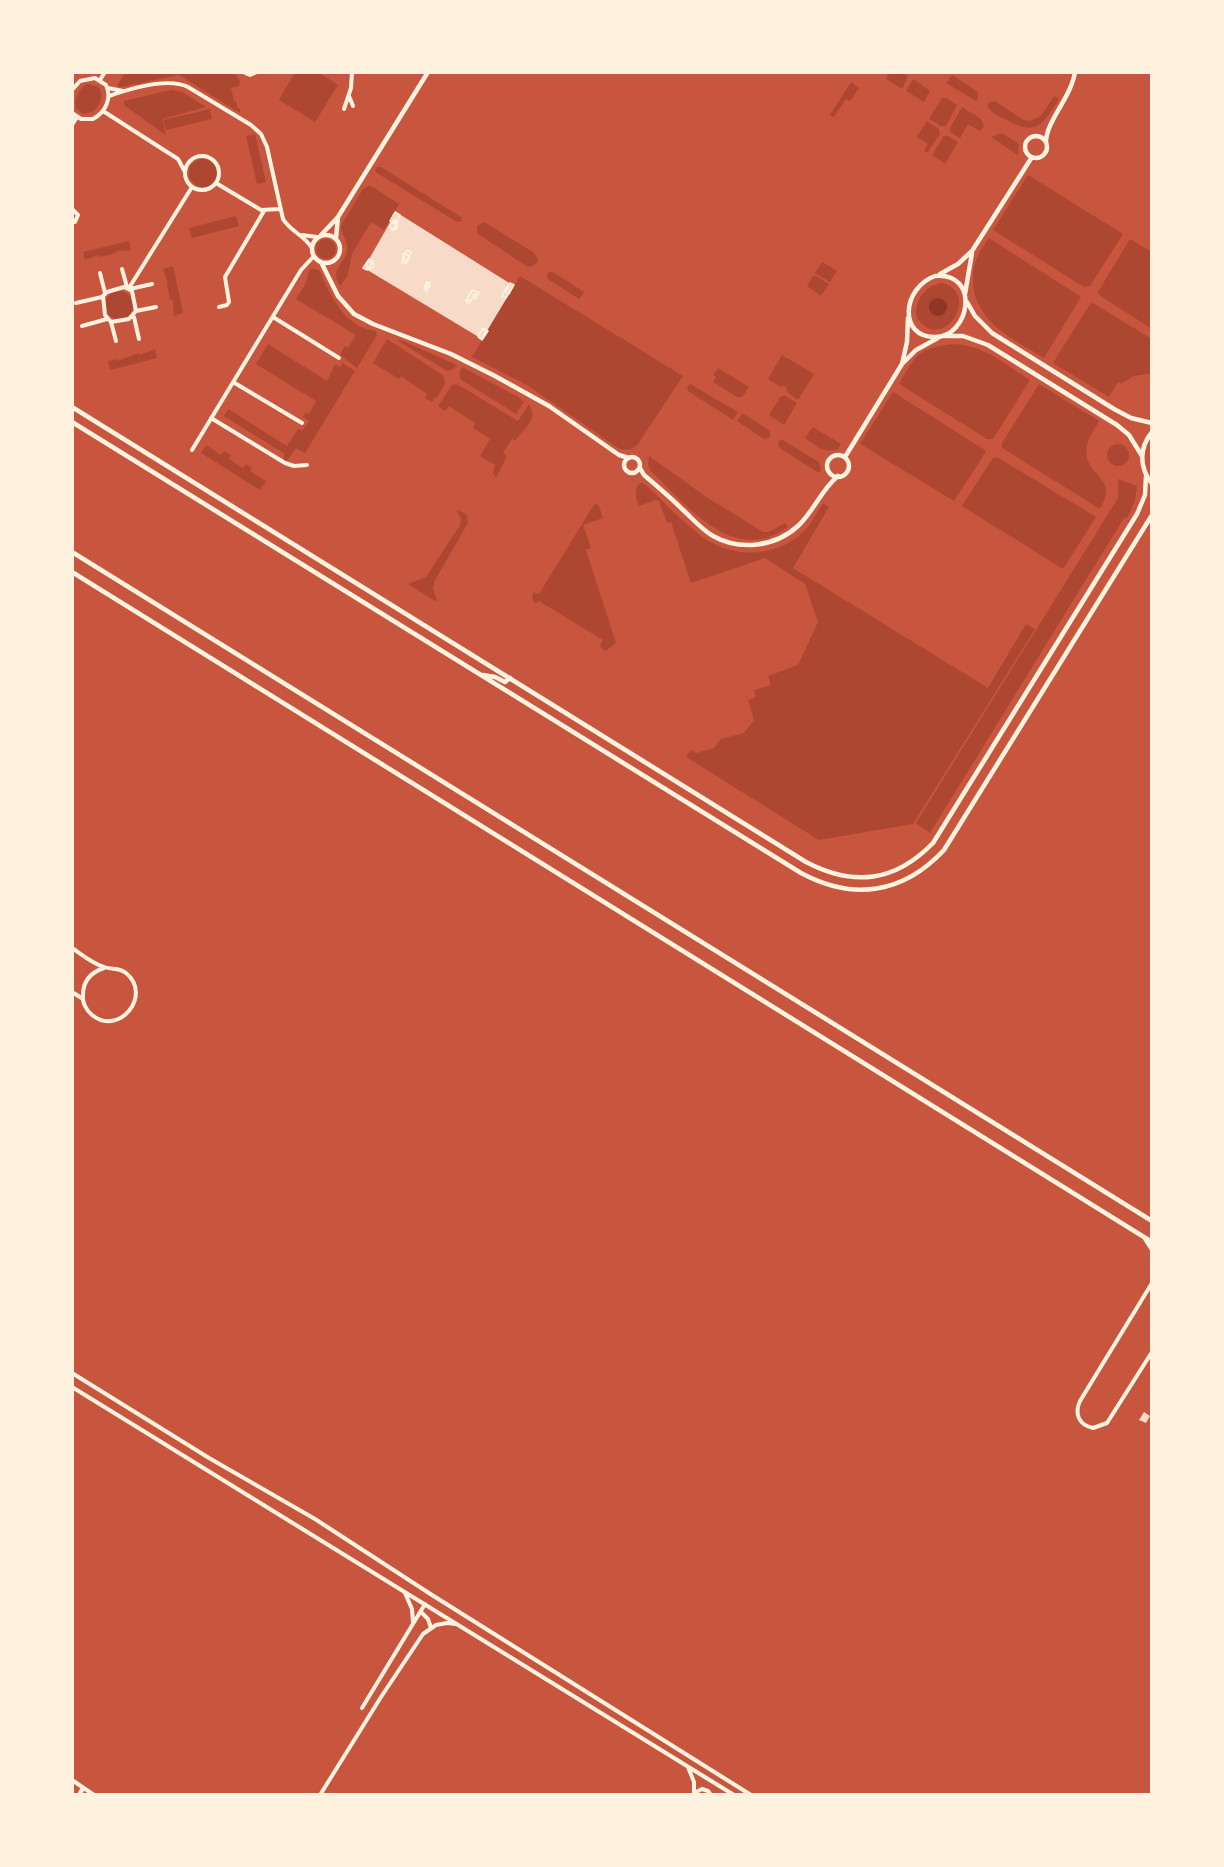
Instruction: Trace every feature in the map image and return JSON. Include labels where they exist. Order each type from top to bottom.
[{"type":"street","points":[[100,80],[105,72]]},
{"type":"street","points":[[243,72],[250,75],[257,72]]},
{"type":"street","points":[[344,109],[352,72]]},
{"type":"street","points":[[312,248],[319,236],[338,217],[428,72]]},
{"type":"street","points":[[1048,128],[1029,139],[1025,146],[1027,153],[1032,157],[1039,158],[1045,154],[1048,128],[1070,90],[1075,72]]},
{"type":"street","points":[[72,90],[84,79],[100,80],[108,88],[123,91]]},
{"type":"street","points":[[109,96],[171,82],[183,84],[256,129],[265,140],[284,222],[301,235],[312,248],[314,256],[321,262],[346,307],[363,319],[442,350],[495,376],[549,406],[619,455],[637,459],[644,475],[704,530],[739,545],[768,543],[793,531],[807,517],[825,488],[848,470],[848,461],[845,457],[833,456],[828,461],[829,471],[825,488]]},
{"type":"street","points":[[72,113],[85,120],[93,119],[103,111],[109,96],[108,88]]},
{"type":"street","points":[[349,94],[353,106]]},
{"type":"street","points":[[103,111],[177,159],[185,172],[187,182],[192,187],[203,190],[211,188],[216,183],[219,171],[214,160],[203,156],[177,159]]},
{"type":"street","points":[[72,125],[77,117]]},
{"type":"street","points":[[1037,136],[1046,142]]},
{"type":"street","points":[[902,364],[907,342],[909,304],[914,291],[924,282],[951,269],[972,251],[1032,157]]},
{"type":"street","points":[[185,172],[192,159]]},
{"type":"street","points":[[216,183],[264,211],[280,209]]},
{"type":"street","points":[[129,288],[192,187]]},
{"type":"street","points":[[72,209],[78,215],[75,222]]},
{"type":"street","points":[[219,307],[229,302],[225,277],[264,211]]},
{"type":"street","points":[[336,238],[338,217]]},
{"type":"street","points":[[301,235],[329,234],[336,238],[341,247],[331,269],[330,279]]},
{"type":"street","points":[[965,294],[972,251]]},
{"type":"street","points":[[192,450],[301,270],[314,256]]},
{"type":"street","points":[[321,262],[332,262],[336,259]]},
{"type":"street","points":[[122,269],[136,302],[134,316],[139,339]]},
{"type":"street","points":[[100,273],[104,295],[103,306],[116,341]]},
{"type":"street","points":[[935,276],[954,279],[963,288],[967,302],[980,322],[992,333],[1124,414],[1152,423]]},
{"type":"street","points":[[76,303],[104,295],[116,288],[152,284]]},
{"type":"street","points":[[945,336],[962,319],[967,302]]},
{"type":"street","points":[[136,311],[156,307]]},
{"type":"street","points":[[909,315],[916,329],[922,334],[938,338]]},
{"type":"street","points":[[82,326],[125,320],[134,316]]},
{"type":"street","points":[[273,317],[339,358]]},
{"type":"street","points":[[845,457],[902,364],[916,350],[945,336],[972,338],[988,345],[1117,425],[1134,441],[1142,456]]},
{"type":"street","points":[[233,382],[302,423]]},
{"type":"street","points":[[72,407],[820,869],[850,877],[873,876],[896,871],[922,854],[943,830],[1137,514],[1144,495],[1146,476]]},
{"type":"street","points":[[1117,425],[1124,414]]},
{"type":"street","points":[[211,418],[285,463],[294,466],[307,465]]},
{"type":"street","points":[[72,422],[815,880],[829,886],[853,890],[876,889],[906,880],[933,862],[953,838],[1152,514]]},
{"type":"street","points":[[1152,432],[1145,443],[1142,456],[1146,476],[1152,484]]},
{"type":"street","points":[[619,455],[627,471],[644,475]]},
{"type":"street","points":[[624,464],[629,458]]},
{"type":"street","points":[[635,472],[639,468]]},
{"type":"street","points":[[829,471],[838,476]]},
{"type":"street","points":[[72,552],[1152,1221]]},
{"type":"street","points":[[72,572],[1152,1242]]},
{"type":"street","points":[[481,675],[491,676],[505,682],[510,678]]},
{"type":"street","points":[[72,948],[104,968],[120,970],[132,980],[136,995],[132,1009],[122,1018],[100,1020],[89,1012],[83,999],[87,979],[104,968]]},
{"type":"street","points":[[72,992],[83,999]]},
{"type":"street","points":[[1143,1236],[1152,1250]]},
{"type":"street","points":[[1152,1283],[1077,1406],[1078,1416],[1083,1424],[1093,1428],[1107,1423],[1152,1352]]},
{"type":"street","points":[[72,1373],[209,1458],[299,1509],[751,1795]]},
{"type":"street","points":[[72,1389],[734,1795]]},
{"type":"street","points":[[403,1590],[412,1609],[413,1624]]},
{"type":"street","points":[[362,1708],[425,1604]]},
{"type":"street","points":[[421,1612],[428,1618],[431,1628]]},
{"type":"street","points":[[320,1795],[420,1638],[431,1628],[447,1623],[457,1624]]},
{"type":"street","points":[[686,1764],[693,1778],[694,1794],[702,1789],[711,1795]]},
{"type":"street","points":[[72,1780],[94,1795]]},
{"type":"street","points":[[79,1795],[83,1788]]},
{"type":"path","points":[[478,336],[482,338],[487,330],[482,328]]},
{"type":"shaded area","points":[[125,72],[234,72],[240,81],[239,86],[231,88],[240,113],[179,75],[117,86]]},
{"type":"shaded area","points":[[295,72],[318,72],[338,85],[315,122],[279,100]]},
{"type":"shaded area","points":[[890,72],[902,72],[908,76],[902,89],[886,79]]},
{"type":"shaded area","points":[[952,75],[978,92],[976,101],[946,83]]},
{"type":"shaded area","points":[[913,79],[929,90],[924,102],[906,91]]},
{"type":"shaded area","points":[[851,82],[859,88],[850,101],[846,99],[834,117],[830,115]]},
{"type":"shaded area","points":[[87,84],[97,86],[101,92],[101,98],[94,111],[84,114],[75,104],[77,95]]},
{"type":"shaded area","points":[[171,90],[182,92],[206,107],[162,119],[166,135],[124,105],[124,101]]},
{"type":"shaded area","points":[[1054,96],[1059,99],[1048,115],[1038,125],[1032,127],[1017,125],[995,114],[987,106],[989,102],[995,101],[1023,120],[1030,121],[1041,116]]},
{"type":"shaded area","points":[[942,98],[957,105],[946,126],[941,126],[929,119]]},
{"type":"shaded area","points":[[962,107],[981,119],[984,126],[980,131],[968,124],[960,138],[950,132],[950,128]]},
{"type":"shaded area","points":[[210,109],[212,119],[166,130],[163,120]]},
{"type":"shaded area","points":[[927,121],[939,129],[940,134],[927,153],[924,151],[928,144],[917,137]]},
{"type":"shaded area","points":[[1002,133],[1019,144],[1018,155],[991,137]]},
{"type":"shaded area","points":[[255,134],[266,182],[257,184],[246,136]]},
{"type":"shaded area","points":[[944,136],[958,142],[945,164],[932,155]]},
{"type":"shaded area","points":[[203,159],[213,163],[217,173],[213,183],[203,187],[193,183],[189,173],[193,163]]},
{"type":"shaded area","points":[[381,167],[461,217],[462,221],[457,222],[377,173],[375,170]]},
{"type":"shaded area","points":[[1028,175],[1123,234],[1090,286],[1084,287],[993,230]]},
{"type":"shaded area","points":[[368,186],[399,204],[384,230],[371,222],[352,254],[347,277],[340,286],[336,275],[346,255],[347,247],[341,226],[363,189]]},
{"type":"shaded area","points":[[236,216],[239,226],[192,238],[189,228]]},
{"type":"shaded area","points":[[484,222],[533,252],[538,259],[537,263],[530,267],[526,266],[478,234],[477,226]]},
{"type":"shaded area","points":[[989,238],[1081,297],[1044,358],[999,329],[982,311],[976,299],[973,285],[974,268],[978,255]]},
{"type":"shaded area","points":[[322,239],[330,239],[336,245],[336,253],[330,259],[322,259],[316,253],[316,245]]},
{"type":"shaded area","points":[[1130,239],[1152,252],[1152,329],[1099,295],[1098,292]]},
{"type":"shaded area","points":[[129,241],[131,250],[116,251],[116,253],[85,260],[83,252]]},
{"type":"shaded area","points":[[822,262],[837,271],[830,282],[815,273]]},
{"type":"shaded area","points":[[173,266],[183,313],[174,316],[173,300],[170,300],[163,269]]},
{"type":"shaded area","points":[[312,268],[320,271],[334,300],[347,317],[365,329],[376,331],[377,335],[357,368],[340,355],[345,346],[348,348],[356,335],[296,299]]},
{"type":"shaded area","points":[[548,272],[553,272],[584,292],[579,299],[548,279]]},
{"type":"shaded area","points":[[814,275],[829,284],[821,296],[807,286]]},
{"type":"shaded area","points":[[520,276],[683,376],[634,448],[627,450],[618,448],[527,385],[472,357]]},
{"type":"shaded area","points":[[942,283],[953,289],[959,298],[959,308],[947,326],[938,330],[927,328],[917,318],[919,300],[930,287]]},
{"type":"shaded area","points":[[119,291],[129,295],[133,305],[129,315],[119,319],[109,315],[105,305],[109,295]]},
{"type":"shaded area","points":[[938,298],[944,301],[947,307],[944,313],[938,316],[932,313],[929,307],[932,301]]},
{"type":"shaded area","points":[[1093,303],[1152,339],[1152,373],[1134,376],[1121,384],[1118,382],[1109,397],[1053,363],[1090,304]]},
{"type":"shaded area","points":[[387,339],[444,376],[445,384],[432,402],[425,398],[427,394],[401,376],[399,379],[373,363]]},
{"type":"shaded area","points":[[397,340],[401,340],[457,365],[447,371]]},
{"type":"shaded area","points":[[268,344],[327,381],[335,364],[340,367],[342,363],[355,371],[305,453],[296,448],[286,462],[283,459],[285,454],[224,416],[228,409],[287,446],[298,429],[302,431],[309,421],[303,417],[306,412],[309,414],[316,401],[256,364]]},
{"type":"shaded area","points":[[954,344],[985,352],[1030,380],[993,439],[987,439],[899,384],[919,354],[933,348]]},
{"type":"shaded area","points":[[155,349],[157,358],[110,370],[108,361],[116,359],[117,361]]},
{"type":"shaded area","points":[[782,355],[814,374],[798,400],[788,393],[786,387],[779,386],[768,379]]},
{"type":"shaded area","points":[[462,367],[520,398],[524,402],[516,414],[460,379],[459,373]]},
{"type":"shaded area","points":[[718,368],[749,387],[743,396],[739,398],[713,382],[716,377],[713,375]]},
{"type":"shaded area","points":[[457,384],[518,421],[529,404],[532,410],[529,424],[515,441],[512,439],[503,453],[507,456],[496,478],[493,473],[495,465],[480,456],[490,439],[473,428],[475,423],[449,406],[445,411],[438,406],[452,385]]},
{"type":"shaded area","points":[[690,384],[738,412],[733,420],[688,391],[687,387]]},
{"type":"shaded area","points":[[1039,384],[1099,421],[1089,439],[1087,456],[1089,464],[1104,482],[1106,489],[1100,509],[1002,448],[1002,443]]},
{"type":"shaded area","points":[[893,392],[985,450],[954,501],[860,444]]},
{"type":"shaded area","points":[[781,396],[786,396],[797,403],[784,425],[769,415]]},
{"type":"shaded area","points":[[742,413],[770,431],[770,437],[764,439],[737,421]]},
{"type":"shaded area","points":[[813,427],[841,444],[838,449],[824,450],[805,438]]},
{"type":"shaded area","points":[[781,439],[819,462],[821,469],[819,473],[780,448],[778,443]]},
{"type":"shaded area","points":[[1118,444],[1126,447],[1129,455],[1126,463],[1118,466],[1110,463],[1107,455],[1110,447]]},
{"type":"shaded area","points":[[206,445],[221,455],[224,451],[231,455],[229,459],[243,468],[246,464],[252,468],[250,471],[266,481],[260,490],[201,453]]},
{"type":"shaded area","points":[[649,456],[705,496],[763,532],[769,532],[785,523],[788,527],[768,537],[748,540],[730,536],[695,514],[679,499],[650,470]]},
{"type":"shaded area","points":[[997,457],[1096,517],[1063,569],[962,506],[992,459]]},
{"type":"shaded area","points":[[1118,479],[1137,486],[1135,500],[1128,517],[1124,518],[930,833],[916,823],[1118,498]]},
{"type":"shaded area","points":[[640,483],[643,483],[701,536],[738,552],[765,551],[778,548],[791,541],[802,533],[814,519],[823,503],[829,507],[793,568],[988,688],[1026,624],[1035,629],[913,824],[819,840],[686,757],[691,750],[696,753],[714,748],[721,739],[744,733],[754,720],[748,700],[756,697],[754,690],[771,685],[768,676],[798,665],[818,622],[805,584],[765,558],[691,583],[671,522],[667,523],[659,501],[639,506],[636,491]]},
{"type":"shaded area","points":[[595,503],[599,506],[603,518],[583,525],[591,548],[586,550],[616,643],[605,651],[600,646],[603,640],[539,601],[535,604],[532,598],[533,592],[539,594]]},
{"type":"shaded area","points":[[458,510],[467,515],[468,523],[435,580],[433,589],[437,600],[435,601],[408,584],[426,577],[460,525],[461,518]]},
{"type":"building","points":[[396,212],[514,286],[482,339],[364,268]]},
{"type":"building","points":[[1144,1412],[1150,1416],[1146,1423],[1139,1420]]}]
